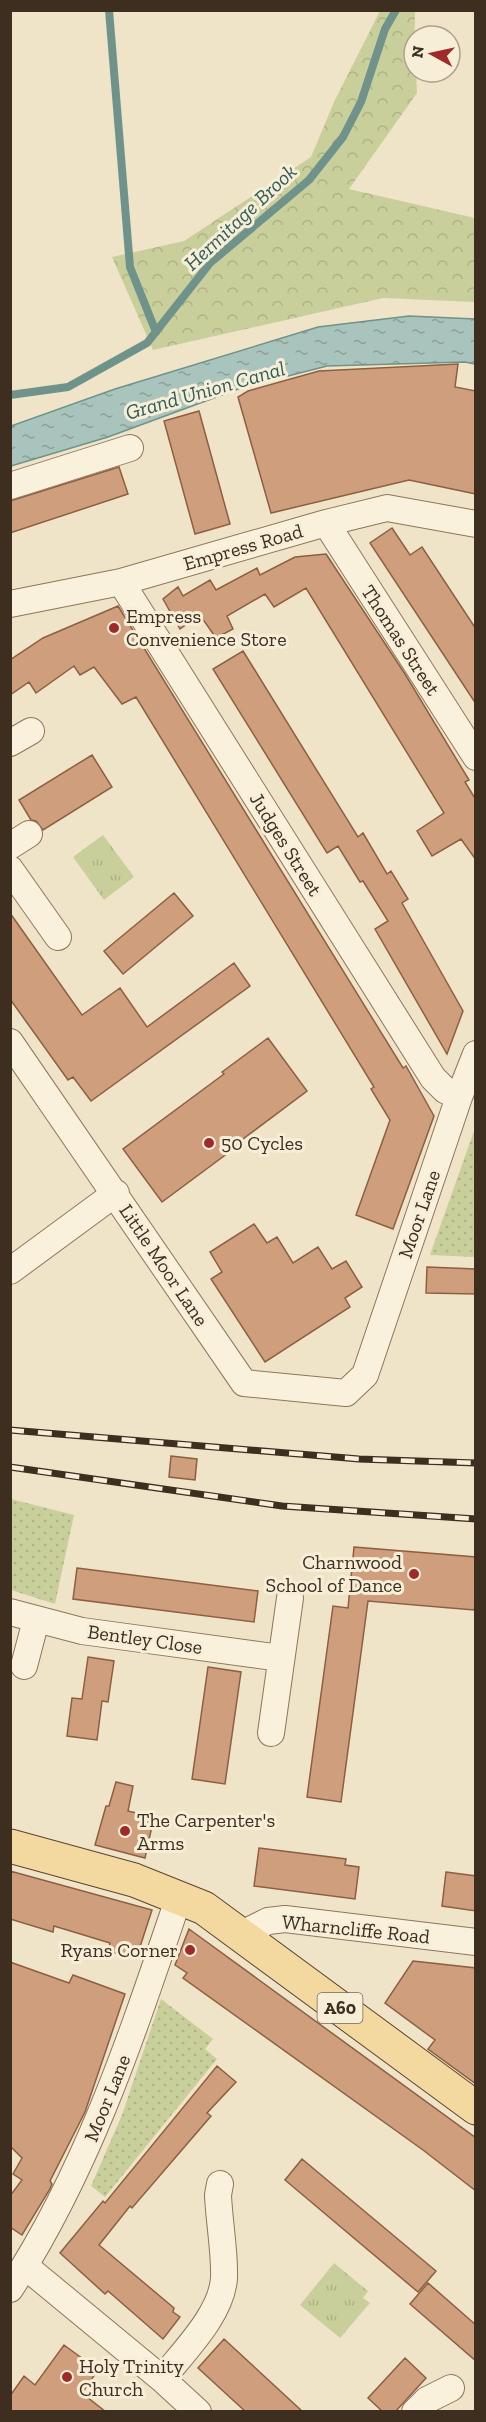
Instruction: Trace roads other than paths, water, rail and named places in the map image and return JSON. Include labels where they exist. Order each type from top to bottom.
[{"type":"main road","name":"A60","points":[[10,1846],[134,1880],[192,1902],[476,2108]]},
{"type":"street","points":[[10,486],[130,447]]},
{"type":"street","name":"Empress Road","points":[[10,604],[121,582],[326,523],[387,508],[476,524]]},
{"type":"street","name":"Thomas Street","points":[[326,523],[476,757]]},
{"type":"street","name":"Judges Street","points":[[121,582],[433,1077],[446,1089],[459,1096]]},
{"type":"street","points":[[10,869],[58,937]]},
{"type":"street","name":"Little Moor Lane","points":[[10,1042],[116,1193],[244,1383],[346,1393],[365,1375]]},
{"type":"street","name":"Moor Lane","points":[[365,1375],[459,1096],[476,1054]]},
{"type":"street","points":[[10,1271],[116,1193]]},
{"type":"street","points":[[271,1733],[290,1598]]},
{"type":"street","name":"Bentley Close","points":[[10,1612],[82,1631],[281,1658]]},
{"type":"street","points":[[24,1666],[36,1620]]},
{"type":"street","name":"Moor Lane","points":[[10,2289],[72,2181],[192,1902]]},
{"type":"street","name":"Wharncliffe Road","points":[[240,1935],[268,1921],[285,1919],[476,1942]]},
{"type":"street","points":[[162,2379],[207,2322],[224,2279],[218,2195],[220,2184]]},
{"type":"street","points":[[25,2266],[162,2379],[198,2412]]},
{"type":"street","points":[[415,2412],[427,2400],[451,2388]]},
{"type":"water","name":"Grand Union Canal","points":[[409,316],[475,319],[475,364],[465,362],[327,366],[241,388],[108,437],[11,466],[11,426],[115,389],[318,327]]},
{"type":"waterway","points":[[109,10],[130,267],[156,332]]},
{"type":"waterway","name":"Hermitage Brook","points":[[10,395],[68,387],[147,343],[210,263],[309,180],[343,137],[361,102],[385,29],[396,10]]},
{"type":"railway","points":[[10,1430],[359,1459],[476,1463]]},
{"type":"railway","points":[[10,1467],[282,1506],[476,1519]]},
{"type":"place","name":"Empress Convenience Store","points":[[114,628]]},
{"type":"place","name":"50 Cycles","points":[[209,1143]]},
{"type":"place","name":"Charnwood School of Dance","points":[[414,1574]]},
{"type":"place","name":"The Carpenter's Arms","points":[[125,1831]]},
{"type":"place","name":"Ryans Corner","points":[[190,1950]]},
{"type":"place","name":"Holy Trinity Church","points":[[67,2377]]}]
